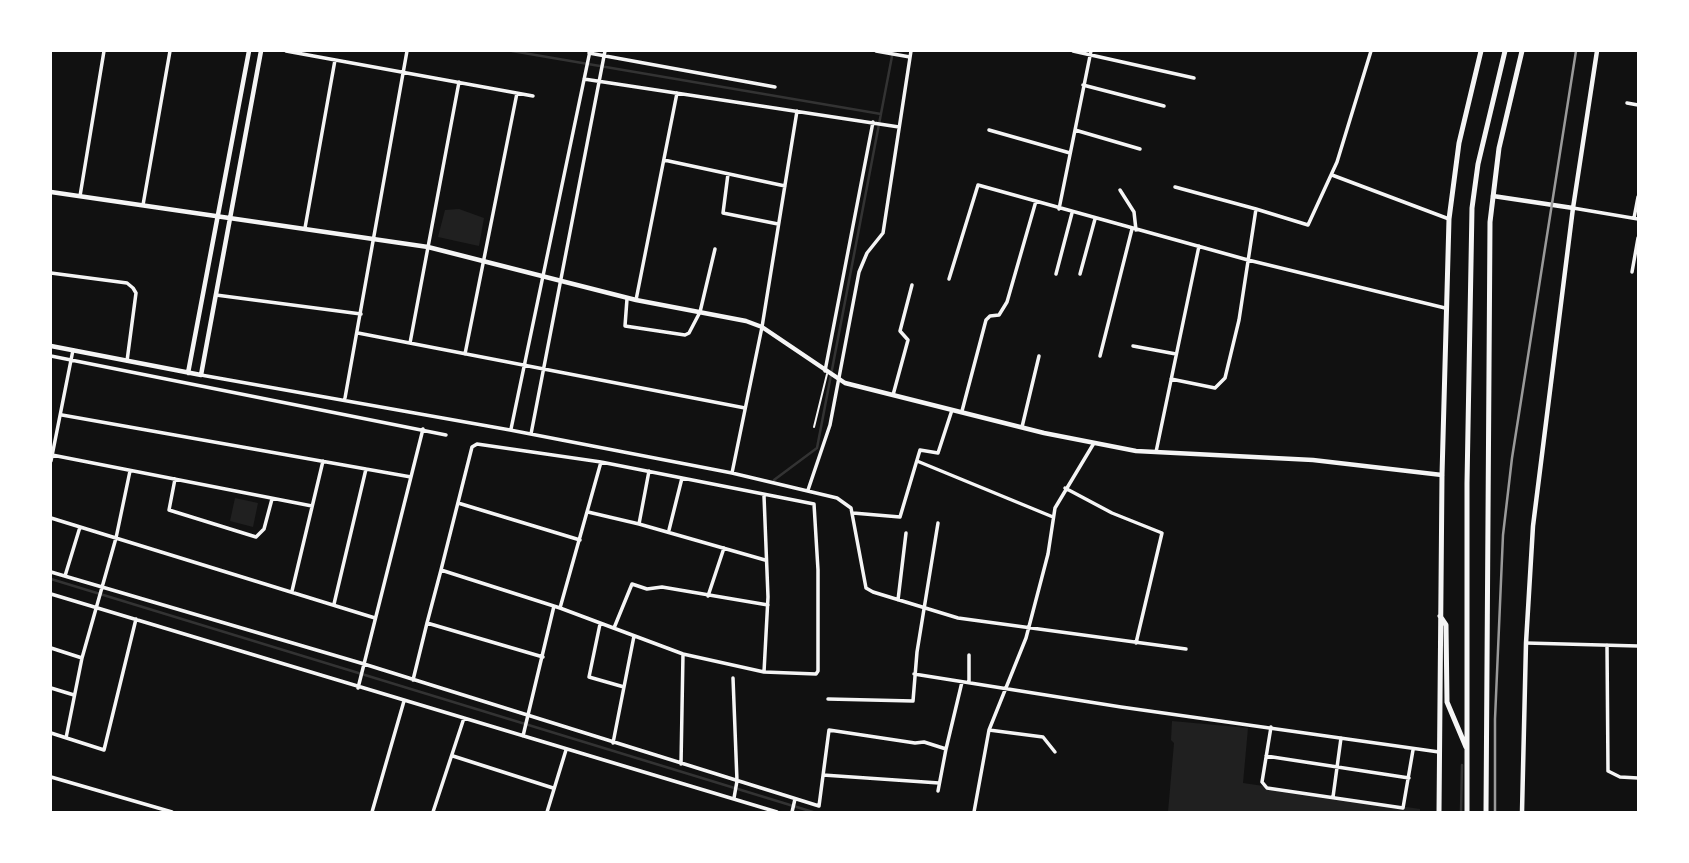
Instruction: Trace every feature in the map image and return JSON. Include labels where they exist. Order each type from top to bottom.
[{"type":"highway","points":[[1439,812],[1441,475],[1449,219],[1459,143],[1481,51]]},
{"type":"highway","points":[[1467,812],[1467,484],[1472,208],[1478,164],[1505,51]]},
{"type":"highway","points":[[1486,812],[1489,254],[1499,148],[1522,51]]},
{"type":"highway","points":[[1440,615],[1446,625],[1447,702],[1468,750]]},
{"type":"street","points":[[80,196],[104,51]]},
{"type":"street","points":[[143,205],[170,51]]},
{"type":"street","points":[[188,373],[249,51]]},
{"type":"street","points":[[201,375],[261,51]]},
{"type":"street","points":[[286,51],[533,96]]},
{"type":"street","points":[[345,398],[376,238],[407,51]]},
{"type":"street","points":[[531,435],[605,51]]},
{"type":"street","points":[[876,51],[910,58]]},
{"type":"street","points":[[808,490],[830,425],[859,272],[867,253],[883,233],[911,51]]},
{"type":"street","points":[[1073,51],[1194,78]]},
{"type":"street","points":[[1175,187],[1308,225],[1332,175],[1371,51]]},
{"type":"street","points":[[1522,812],[1525,643],[1538,472],[1597,51]]},
{"type":"street","points":[[1059,209],[1090,53]]},
{"type":"street","points":[[510,430],[589,54],[603,59],[775,87]]},
{"type":"street","points":[[305,228],[335,60]]},
{"type":"street","points":[[584,79],[600,78],[677,93],[899,127]]},
{"type":"street","points":[[410,343],[459,82]]},
{"type":"street","points":[[1083,85],[1164,106]]},
{"type":"street","points":[[465,354],[517,93]]},
{"type":"street","points":[[636,300],[677,93]]},
{"type":"street","points":[[1627,103],[1638,105]]},
{"type":"street","points":[[732,473],[762,327],[797,111]]},
{"type":"street","points":[[827,373],[875,123]]},
{"type":"street","points":[[989,130],[1070,153]]},
{"type":"street","points":[[1074,130],[1140,149]]},
{"type":"street","points":[[664,160],[785,186]]},
{"type":"street","points":[[728,174],[723,213],[779,224]]},
{"type":"street","points":[[1332,175],[1449,219]]},
{"type":"street","points":[[948,279],[976,186],[1248,260],[1445,308]]},
{"type":"street","points":[[1100,356],[1134,230],[1134,212],[1120,190]]},
{"type":"street","points":[[51,192],[376,238],[484,260],[636,300],[762,327],[837,379],[1094,443],[1156,452],[1313,460],[1441,475]]},
{"type":"street","points":[[1493,196],[1636,218],[1638,198]]},
{"type":"street","points":[[962,411],[986,320],[990,316],[999,315],[1007,302],[1036,201]]},
{"type":"street","points":[[1171,379],[1215,388],[1225,378],[1256,209]]},
{"type":"street","points":[[1056,274],[1072,213]]},
{"type":"street","points":[[1080,274],[1095,219]]},
{"type":"street","points":[[1632,272],[1638,238]]},
{"type":"street","points":[[1156,452],[1199,246]]},
{"type":"street","points":[[628,298],[625,326],[685,335],[693,328],[700,312],[715,249]]},
{"type":"street","points":[[51,273],[127,283],[133,288],[136,293],[127,361]]},
{"type":"street","points":[[893,395],[908,340],[900,331],[912,285]]},
{"type":"street","points":[[216,295],[361,314]]},
{"type":"street","points":[[358,333],[745,408]]},
{"type":"street","points":[[51,346],[188,373],[345,398],[808,490],[846,503],[853,513],[866,588],[958,618],[1186,649]]},
{"type":"street","points":[[1133,346],[1176,354]]},
{"type":"street","points":[[73,350],[62,415],[51,458],[312,506]]},
{"type":"street","points":[[51,356],[446,435]]},
{"type":"street","points":[[1022,427],[1039,356]]},
{"type":"street","points":[[853,513],[900,517],[916,461],[922,450],[938,453],[953,408]]},
{"type":"street","points":[[62,415],[411,477]]},
{"type":"street","points":[[359,687],[423,429]]},
{"type":"street","points":[[974,812],[989,730],[1028,629],[1048,554],[1058,498],[1094,443]]},
{"type":"street","points":[[413,680],[472,447],[480,444],[601,462],[814,504],[818,570],[818,671],[816,674],[764,672],[683,654],[561,608],[441,570]]},
{"type":"street","points":[[292,591],[323,461]]},
{"type":"street","points":[[916,461],[1053,517]]},
{"type":"street","points":[[561,608],[601,462]]},
{"type":"street","points":[[334,604],[366,469]]},
{"type":"street","points":[[66,738],[82,658],[117,538],[130,471]]},
{"type":"street","points":[[639,524],[649,471]]},
{"type":"street","points":[[668,530],[682,478]]},
{"type":"street","points":[[175,479],[169,510],[256,537],[264,529],[272,499]]},
{"type":"street","points":[[1065,488],[1112,513],[1162,533],[1136,643]]},
{"type":"street","points":[[764,496],[768,605],[764,672]]},
{"type":"street","points":[[458,503],[580,540]]},
{"type":"street","points":[[587,512],[668,530],[766,560]]},
{"type":"street","points":[[51,518],[375,618]]},
{"type":"street","points":[[828,699],[914,700],[914,674],[937,523]]},
{"type":"street","points":[[65,576],[80,527]]},
{"type":"street","points":[[898,600],[906,533]]},
{"type":"street","points":[[708,596],[724,548]]},
{"type":"street","points":[[51,572],[413,680],[528,719],[795,801],[819,806],[829,730],[924,742],[946,749]]},
{"type":"street","points":[[614,629],[630,585],[647,589],[662,587],[768,605]]},
{"type":"street","points":[[51,594],[234,646],[404,701],[524,733],[566,750],[777,812]]},
{"type":"street","points":[[524,733],[554,606]]},
{"type":"street","points":[[51,733],[104,750],[136,619]]},
{"type":"street","points":[[427,623],[543,657]]},
{"type":"street","points":[[600,624],[589,677],[624,687]]},
{"type":"street","points":[[612,743],[634,635]]},
{"type":"street","points":[[1525,643],[1638,646]]},
{"type":"street","points":[[1607,645],[1608,771],[1620,777],[1638,778]]},
{"type":"street","points":[[51,648],[82,658]]},
{"type":"street","points":[[681,764],[683,654]]},
{"type":"street","points":[[969,655],[969,683]]},
{"type":"street","points":[[914,674],[1440,752]]},
{"type":"street","points":[[733,678],[736,782],[734,798]]},
{"type":"street","points":[[937,791],[961,682]]},
{"type":"street","points":[[51,688],[74,695]]},
{"type":"street","points":[[372,812],[404,701]]},
{"type":"street","points":[[433,812],[464,717]]},
{"type":"street","points":[[1271,727],[1264,787],[1403,807],[1413,750]]},
{"type":"street","points":[[989,730],[1043,737],[1055,752]]},
{"type":"street","points":[[1333,797],[1341,738]]},
{"type":"street","points":[[547,812],[566,750]]},
{"type":"street","points":[[453,756],[553,788]]},
{"type":"street","points":[[1266,756],[1409,778]]},
{"type":"street","points":[[823,775],[939,783]]},
{"type":"street","points":[[51,777],[172,812]]},
{"type":"street","points":[[792,812],[795,801]]},
{"type":"lane","points":[[814,427],[827,373]]},
{"type":"shaded area","points":[[459,209],[484,218],[479,246],[438,237],[445,210]]},
{"type":"shaded area","points":[[235,498],[258,503],[253,527],[230,521]]},
{"type":"shaded area","points":[[1172,721],[1248,728],[1243,783],[1420,809],[1420,812],[1168,812],[1174,743],[1171,740]]},
{"type":"waterway","points":[[512,51],[881,114]]},
{"type":"waterway","points":[[774,480],[817,448],[893,51]]},
{"type":"waterway","points":[[51,579],[813,812]]},
{"type":"waterway","points":[[1461,812],[1462,765]]},
{"type":"railway","points":[[1495,812],[1495,719],[1503,535],[1512,458],[1576,51]]}]
